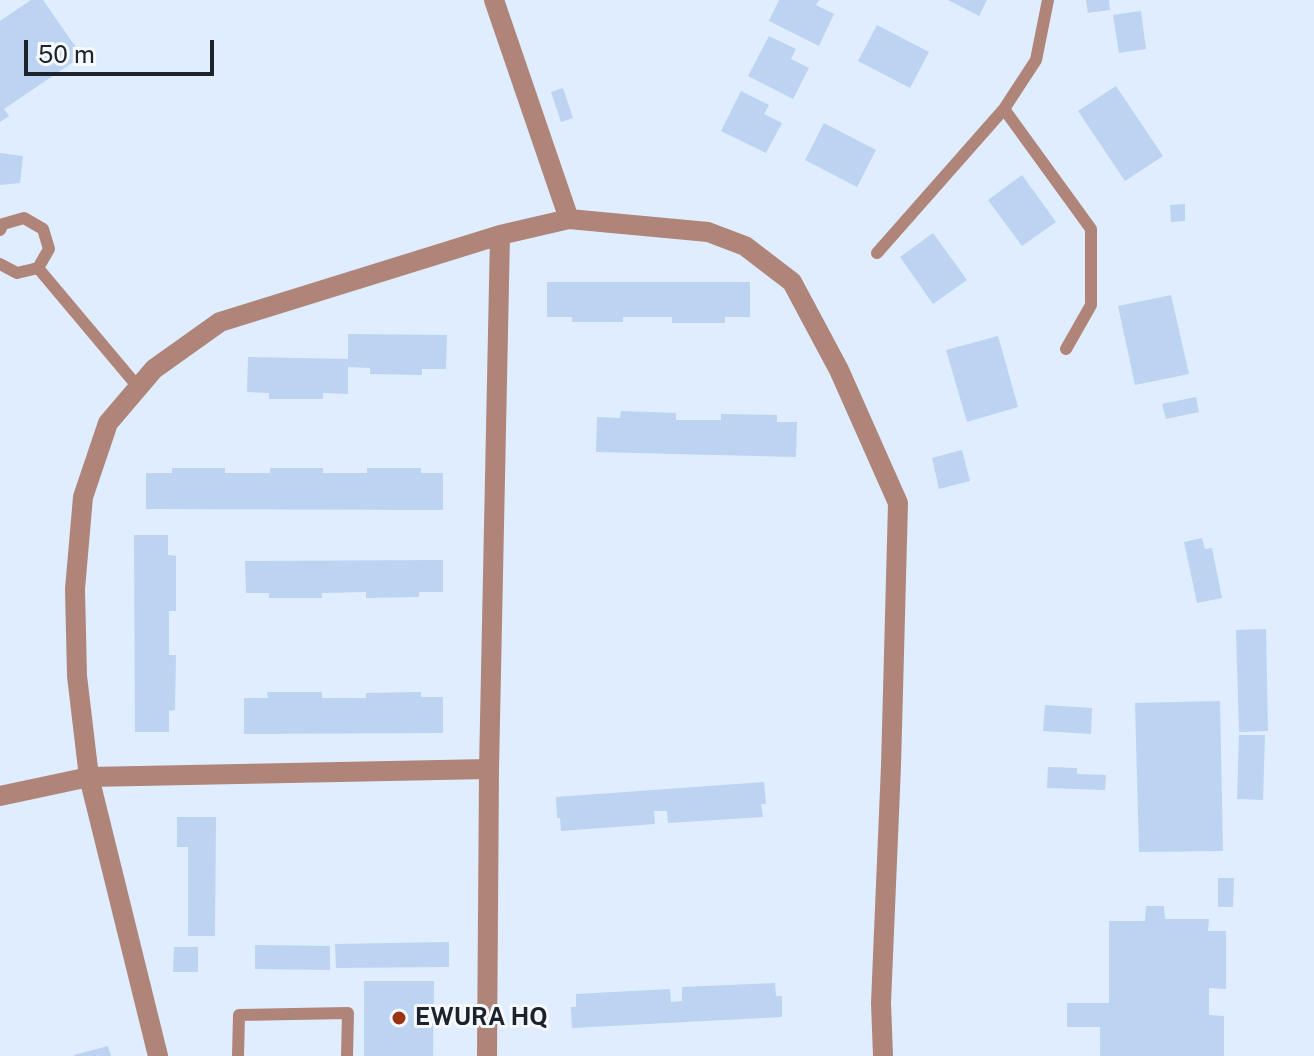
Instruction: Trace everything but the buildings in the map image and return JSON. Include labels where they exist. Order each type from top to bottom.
[{"type":"street","points":[[494,0],[569,219]]},
{"type":"street","points":[[158,1056],[89,777],[77,676],[75,589],[83,497],[108,423],[154,369],[220,322],[500,235],[569,219],[708,232],[745,246],[792,282],[839,370],[898,503],[892,751],[881,1003],[883,1056]]},
{"type":"street","points":[[487,1056],[489,769],[500,235]]},
{"type":"street","points":[[0,796],[89,777],[489,769]]},
{"type":"lane","points":[[877,253],[1004,109],[1036,60],[1048,0]]},
{"type":"lane","points":[[1004,109],[1091,229],[1091,305],[1066,349]]},
{"type":"lane","points":[[0,230],[3,224],[24,218],[43,229],[49,249],[38,268],[17,273],[0,264]]},
{"type":"lane","points":[[38,268],[138,387]]},
{"type":"lane","points":[[238,1056],[239,1015],[348,1013],[347,1056]]},
{"type":"place","name":"EWURA HQ","points":[[399,1018]]}]
